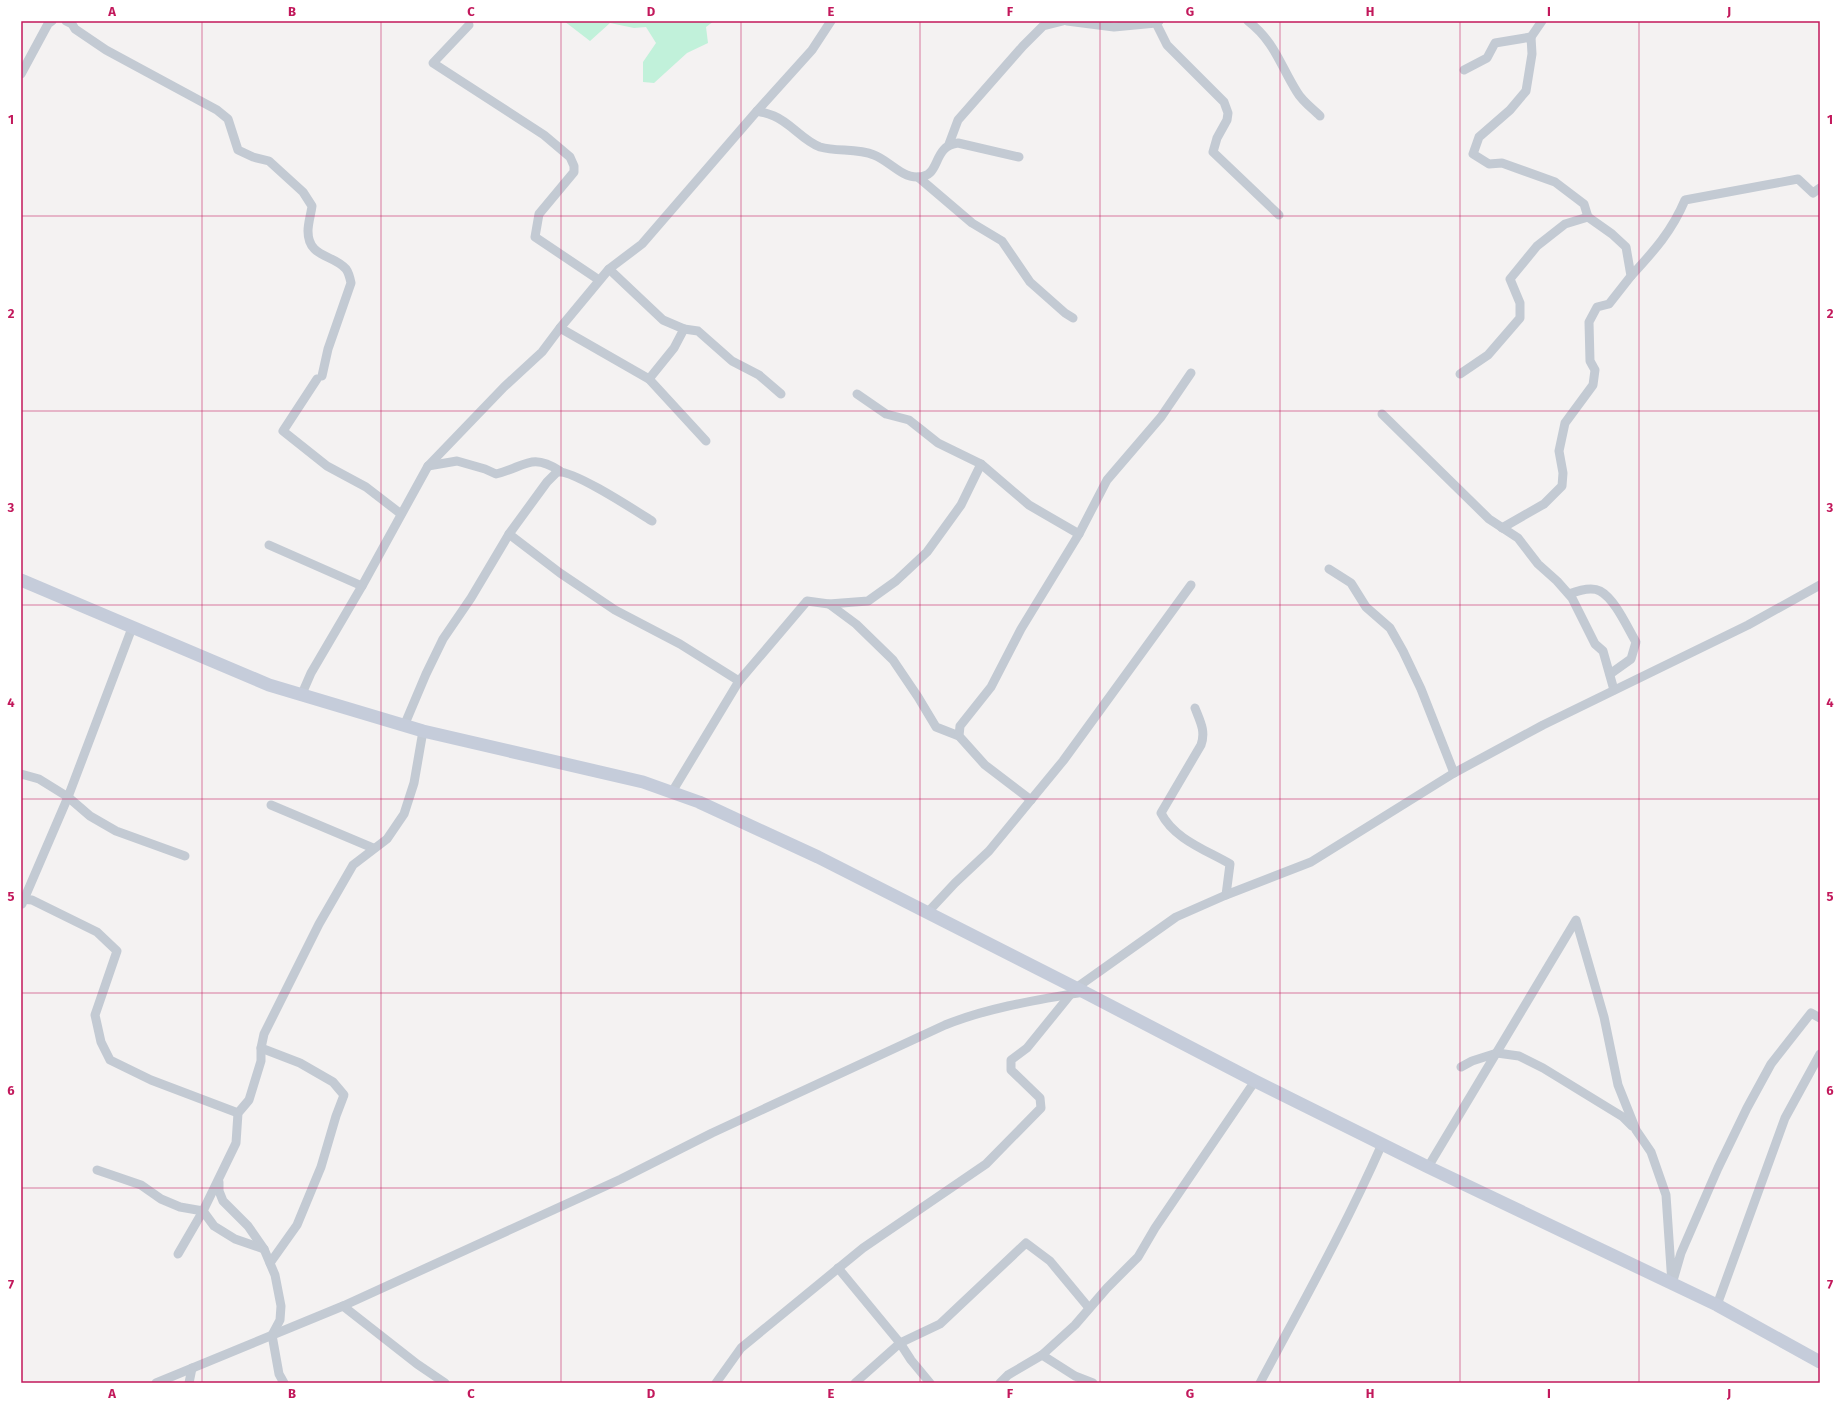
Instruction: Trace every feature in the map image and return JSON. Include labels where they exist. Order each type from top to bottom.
[{"type":"main road","points":[[21,580],[269,685],[301,696],[423,731],[643,782],[699,802],[760,829],[928,913],[1077,991],[1428,1167],[1716,1305],[1820,1362]]},
{"type":"street","points":[[21,74],[48,24],[52,21]]},
{"type":"street","points":[[66,21],[106,50],[217,110],[228,119],[238,150],[253,157],[269,161],[303,192],[312,206],[308,232],[311,246],[318,252],[344,267],[349,273],[351,284],[319,378],[282,430],[327,466],[366,487],[401,514]]},
{"type":"street","points":[[301,696],[311,673],[362,586],[428,466],[504,387],[542,352],[608,269],[642,244],[812,50],[831,21]]},
{"type":"street","points":[[949,144],[958,120],[1023,46],[1043,26],[1063,21]]},
{"type":"street","points":[[1067,21],[1114,27],[1158,22],[1167,45],[1224,102],[1228,113],[1227,120],[1217,138],[1213,152],[1279,215]]},
{"type":"street","points":[[1248,21],[1259,29],[1272,45],[1297,93],[1320,116]]},
{"type":"street","points":[[1542,21],[1531,37],[1532,54],[1526,91],[1510,110],[1479,137],[1474,154],[1489,164],[1502,163],[1555,182],[1584,204],[1588,217],[1612,234],[1626,247],[1631,276]]},
{"type":"street","points":[[469,25],[434,63],[544,135],[570,157],[574,166],[574,172],[539,214],[535,237],[599,280]]},
{"type":"street","points":[[1464,70],[1487,58],[1495,43],[1531,37]]},
{"type":"street","points":[[757,111],[775,116],[820,147],[867,152],[876,155],[908,175],[918,177],[926,175],[932,171],[944,147],[949,144],[958,143],[1019,158]]},
{"type":"street","points":[[918,177],[972,223],[1002,242],[1030,282],[1064,313],[1073,318]]},
{"type":"street","points":[[1502,528],[1544,504],[1562,486],[1563,473],[1559,451],[1565,423],[1593,385],[1595,370],[1590,361],[1589,322],[1597,307],[1609,304],[1631,276],[1659,246],[1676,221],[1685,200],[1798,179],[1814,193],[1820,188]]},
{"type":"street","points":[[1460,374],[1488,355],[1520,318],[1520,303],[1510,279],[1537,246],[1565,224],[1588,217]]},
{"type":"street","points":[[608,269],[663,320],[684,329],[698,331],[732,361],[759,375],[781,394]]},
{"type":"street","points":[[560,328],[649,379],[706,441]]},
{"type":"street","points":[[649,379],[674,348],[684,329]]},
{"type":"street","points":[[959,736],[960,726],[991,687],[1021,629],[1079,534],[1106,480],[1161,417],[1191,373]]},
{"type":"street","points":[[857,394],[886,414],[909,420],[938,443],[980,464],[1029,505],[1079,534]]},
{"type":"street","points":[[1382,414],[1490,519],[1518,538],[1538,564],[1557,581],[1568,594],[1595,644],[1603,651],[1614,690]]},
{"type":"street","points":[[428,466],[457,462],[485,469],[496,474],[536,461],[547,463],[560,471],[595,486],[652,521]]},
{"type":"street","points":[[672,792],[739,681],[807,601],[829,604],[868,601],[876,597],[901,577],[927,552],[961,505],[980,464]]},
{"type":"street","points":[[404,726],[443,639],[471,598],[509,534],[547,482],[560,471]]},
{"type":"street","points":[[509,534],[560,573],[614,610],[680,644],[739,681]]},
{"type":"street","points":[[269,545],[362,586]]},
{"type":"street","points":[[1329,569],[1352,583],[1366,607],[1390,628],[1421,689],[1454,773]]},
{"type":"street","points":[[928,913],[955,883],[989,851],[1063,761],[1191,585]]},
{"type":"street","points":[[716,1383],[741,1348],[838,1268],[863,1248],[986,1164],[1041,1108],[1040,1098],[1011,1070],[1012,1060],[1027,1048],[1077,991],[1176,917],[1226,895],[1311,862],[1454,773],[1543,725],[1748,625],[1820,585]]},
{"type":"street","points":[[1568,594],[1585,589],[1599,590],[1611,600],[1636,642],[1631,659],[1610,674]]},
{"type":"street","points":[[829,604],[856,624],[893,660],[918,696],[936,727],[959,736],[985,765],[1031,800]]},
{"type":"street","points":[[132,628],[68,797],[22,901],[32,900],[97,932],[117,952],[95,1014],[101,1042],[110,1060],[151,1080],[238,1113]]},
{"type":"street","points":[[1195,708],[1203,728],[1204,736],[1201,745],[1161,813],[1166,823],[1196,846],[1230,864],[1226,895]]},
{"type":"street","points":[[178,1254],[220,1179],[236,1143],[238,1113],[249,1100],[261,1061],[261,1048],[264,1034],[319,924],[353,865],[373,848],[387,839],[404,814],[414,783],[423,731]]},
{"type":"street","points":[[21,774],[39,779],[68,797],[90,816],[116,831],[185,856]]},
{"type":"street","points":[[271,805],[373,848]]},
{"type":"street","points":[[1428,1167],[1576,920],[1604,1017],[1618,1085],[1636,1130]]},
{"type":"street","points":[[156,1383],[343,1306],[621,1179],[712,1133],[945,1025],[974,1014],[1005,1006],[1077,991]]},
{"type":"street","points":[[1672,1284],[1681,1253],[1703,1201],[1744,1115],[1771,1064],[1811,1013],[1820,1018]]},
{"type":"street","points":[[261,1048],[300,1063],[333,1082],[344,1095],[336,1116],[321,1167],[297,1225],[270,1263]]},
{"type":"street","points":[[1461,1067],[1472,1061],[1497,1053],[1519,1056],[1543,1068],[1623,1116],[1636,1130],[1651,1152],[1666,1195],[1672,1284]]},
{"type":"street","points":[[1716,1305],[1785,1118],[1820,1054]]},
{"type":"street","points":[[1000,1383],[1008,1375],[1042,1355],[1075,1325],[1138,1257],[1155,1228],[1255,1081]]},
{"type":"street","points":[[1260,1383],[1306,1299],[1382,1144]]},
{"type":"street","points":[[97,1170],[140,1185],[161,1199],[180,1207],[203,1211],[214,1226],[235,1239],[264,1249]]},
{"type":"street","points":[[220,1179],[219,1191],[223,1201],[248,1226],[264,1249],[275,1275],[281,1306],[280,1320],[272,1335],[278,1374],[284,1383]]},
{"type":"street","points":[[855,1383],[900,1344],[940,1324],[1026,1243],[1050,1261],[1090,1308]]},
{"type":"street","points":[[838,1268],[930,1383]]},
{"type":"street","points":[[343,1306],[417,1364],[444,1383]]},
{"type":"street","points":[[1042,1355],[1075,1376],[1093,1383]]},
{"type":"street","points":[[189,1383],[192,1368]]},
{"type":"green space","points":[[564,21],[714,21],[706,27],[708,43],[687,53],[654,83],[643,82],[643,62],[656,43],[646,27],[634,28],[610,23],[590,41]]}]
